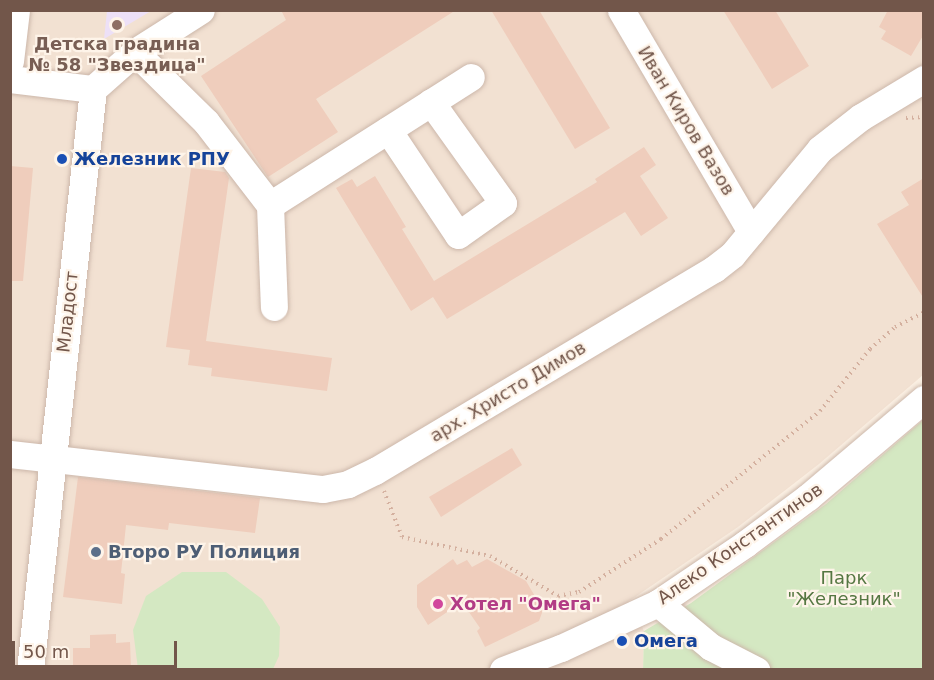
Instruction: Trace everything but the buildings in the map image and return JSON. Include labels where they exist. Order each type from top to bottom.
[{"type":"street","points":[[10,61],[16,10]]},
{"type":"street","points":[[10,79],[93,89],[135,52],[201,10]]},
{"type":"street","name":"Иван Киров Вазов","points":[[621,10],[751,232]]},
{"type":"street","points":[[135,52],[206,122],[270,205],[274,307]]},
{"type":"street","points":[[270,205],[471,77]]},
{"type":"street","name":"арх. Христо Димов","points":[[10,454],[323,489],[348,484],[375,471],[714,269],[732,255],[820,149],[861,117],[924,79]]},
{"type":"street","name":"Младост","points":[[30,669],[93,89]]},
{"type":"street","points":[[388,130],[458,236],[503,203],[431,102]]},
{"type":"street","name":"Алеко Константинов","points":[[503,669],[566,659],[658,603],[745,544],[808,497],[924,399]]},
{"type":"street","points":[[658,603],[711,647],[756,669]]},
{"type":"path","points":[[375,471],[402,537],[490,556],[558,596],[579,592],[660,539],[820,411],[870,349],[896,327],[924,312]]},
{"type":"shaded area","name":"Детска градина № 58 \"Звездица\"","points":[[107,10],[151,11],[104,39]]},
{"type":"shaded area","points":[[10,11],[923,11],[923,375],[819,464],[738,527],[629,601],[644,631],[643,669],[11,669]]},
{"type":"green space","name":"Парк \"Железник\"","points":[[923,420],[923,669],[643,670],[644,631],[691,603],[826,504]]},
{"type":"green space","points":[[182,572],[226,572],[262,599],[280,627],[279,656],[273,669],[138,669],[133,630],[146,596]]},
{"type":"place","name":"Детска градина № 58 \"Звездица\"","points":[[117,25]]},
{"type":"place","name":"Железник РПУ","points":[[62,159]]},
{"type":"place","name":"Второ РУ Полиция","points":[[96,552]]},
{"type":"place","name":"Хотел \"Омега\"","points":[[438,604]]},
{"type":"place","name":"Омега","points":[[622,641]]}]
